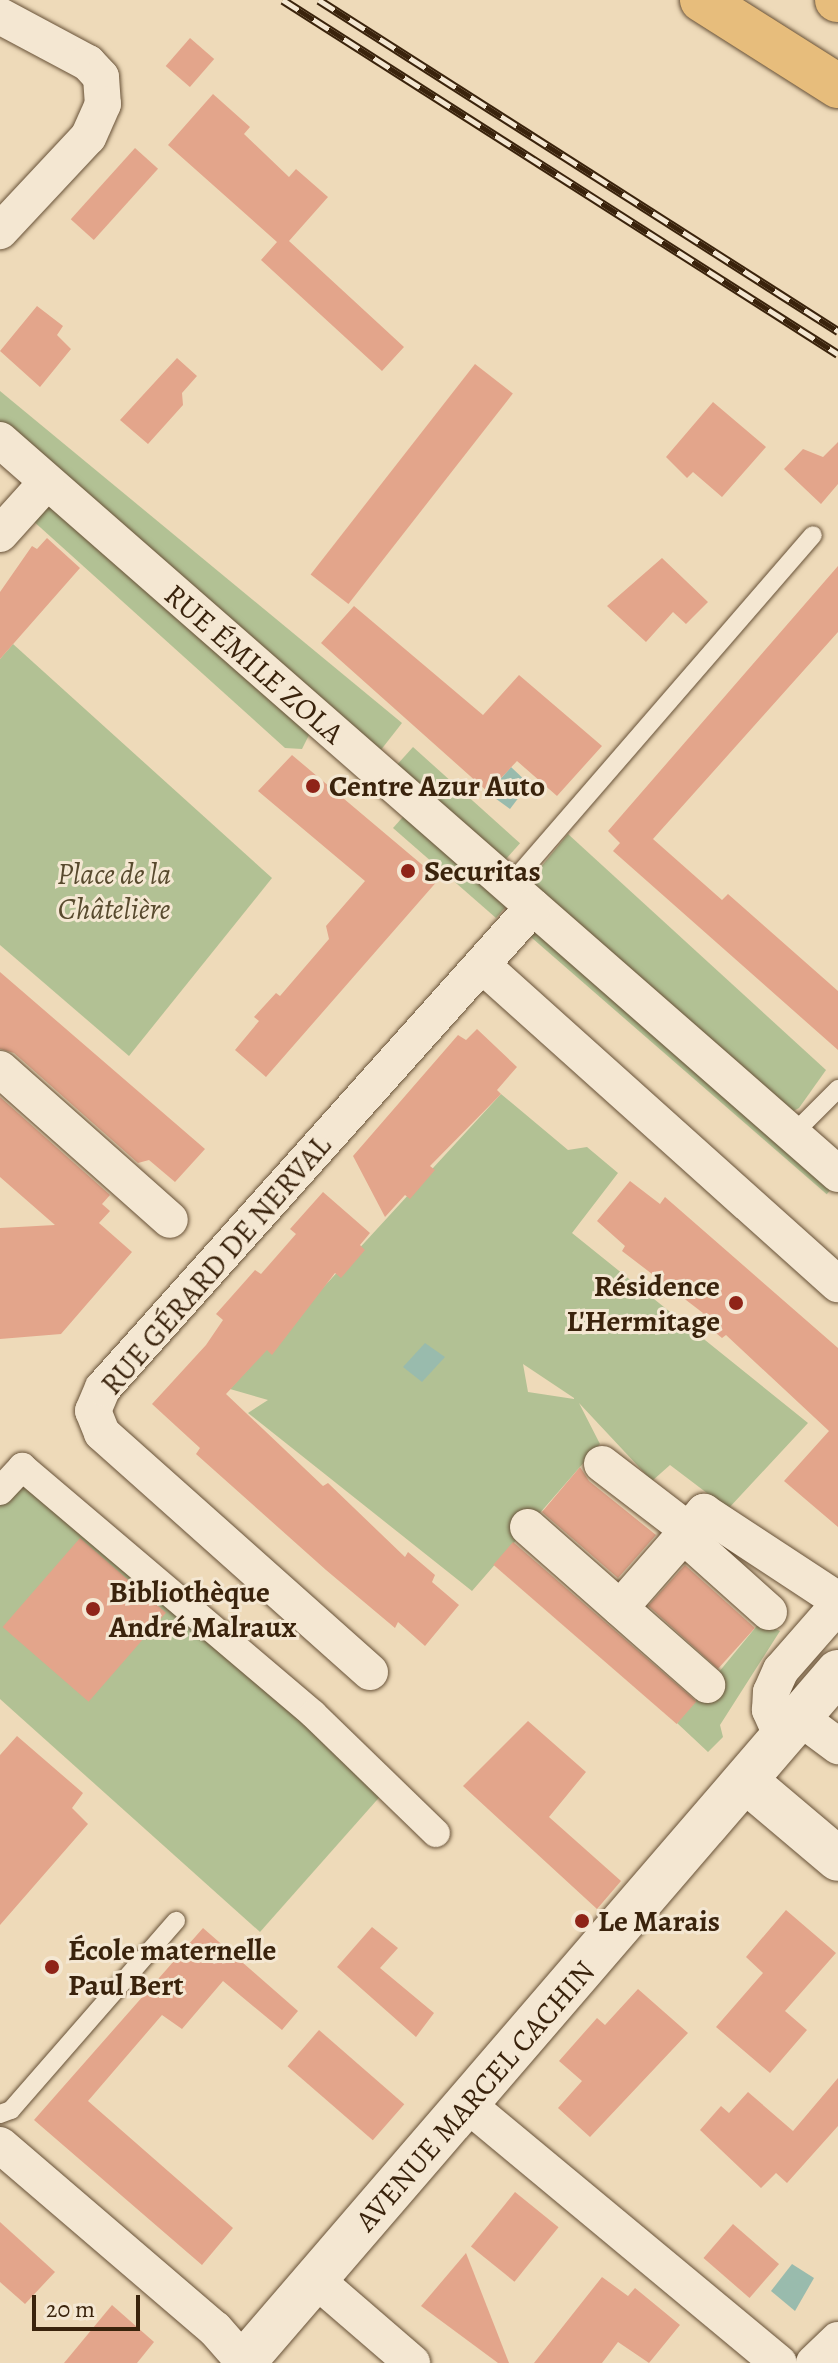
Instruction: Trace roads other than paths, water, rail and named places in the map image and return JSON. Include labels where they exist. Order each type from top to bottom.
[{"type":"highway","points":[[702,0],[838,83]]},
{"type":"highway","points":[[729,0],[838,83]]},
{"type":"street","points":[[0,16],[88,63],[101,77],[103,104],[88,137],[0,231]]},
{"type":"street","name":"RUE ÉMILE ZOLA","points":[[0,440],[838,1174]]},
{"type":"street","points":[[0,534],[46,483]]},
{"type":"street","name":"RUE GÉRARD DE NERVAL","points":[[370,1672],[102,1433],[93,1411],[103,1388],[482,965],[521,897]]},
{"type":"street","points":[[482,965],[838,1284]]},
{"type":"street","points":[[0,1069],[170,1220]]},
{"type":"street","points":[[602,1464],[686,1533],[769,1612]]},
{"type":"street","points":[[0,1491],[22,1467],[313,1714],[436,1833]]},
{"type":"street","points":[[620,1608],[704,1512],[838,1602],[781,1670],[771,1692],[770,1710],[790,1727],[838,1746]]},
{"type":"street","points":[[528,1527],[707,1685]]},
{"type":"street","name":"AVENUE MARCEL CACHIN","points":[[243,2362],[747,1782],[838,1672]]},
{"type":"street","points":[[747,1782],[838,1859]]},
{"type":"street","points":[[468,2105],[779,2363]]},
{"type":"street","points":[[0,2145],[215,2329],[243,2362]]},
{"type":"street","points":[[316,2280],[412,2363]]},
{"type":"street","points":[[814,2363],[838,2340]]},
{"type":"lane","points":[[521,897],[813,535]]},
{"type":"lane","points":[[793,1134],[838,1089]]},
{"type":"lane","points":[[0,2114],[11,2110],[176,1921]]},
{"type":"railway","points":[[283,0],[838,354]]},
{"type":"railway","points":[[319,0],[838,331]]},
{"type":"place","name":"Centre Azur Auto","points":[[313,786]]},
{"type":"place","name":"Securitas","points":[[408,871]]},
{"type":"place","name":"Résidence L'Hermitage","points":[[736,1303]]},
{"type":"place","name":"Bibliothèque André Malraux","points":[[93,1609]]},
{"type":"place","name":"Le Marais","points":[[582,1921]]},
{"type":"place","name":"École maternelle Paul Bert","points":[[52,1967]]},
{"type":"park label","name":"Place de la Châtelière","points":[[114,891]]}]
